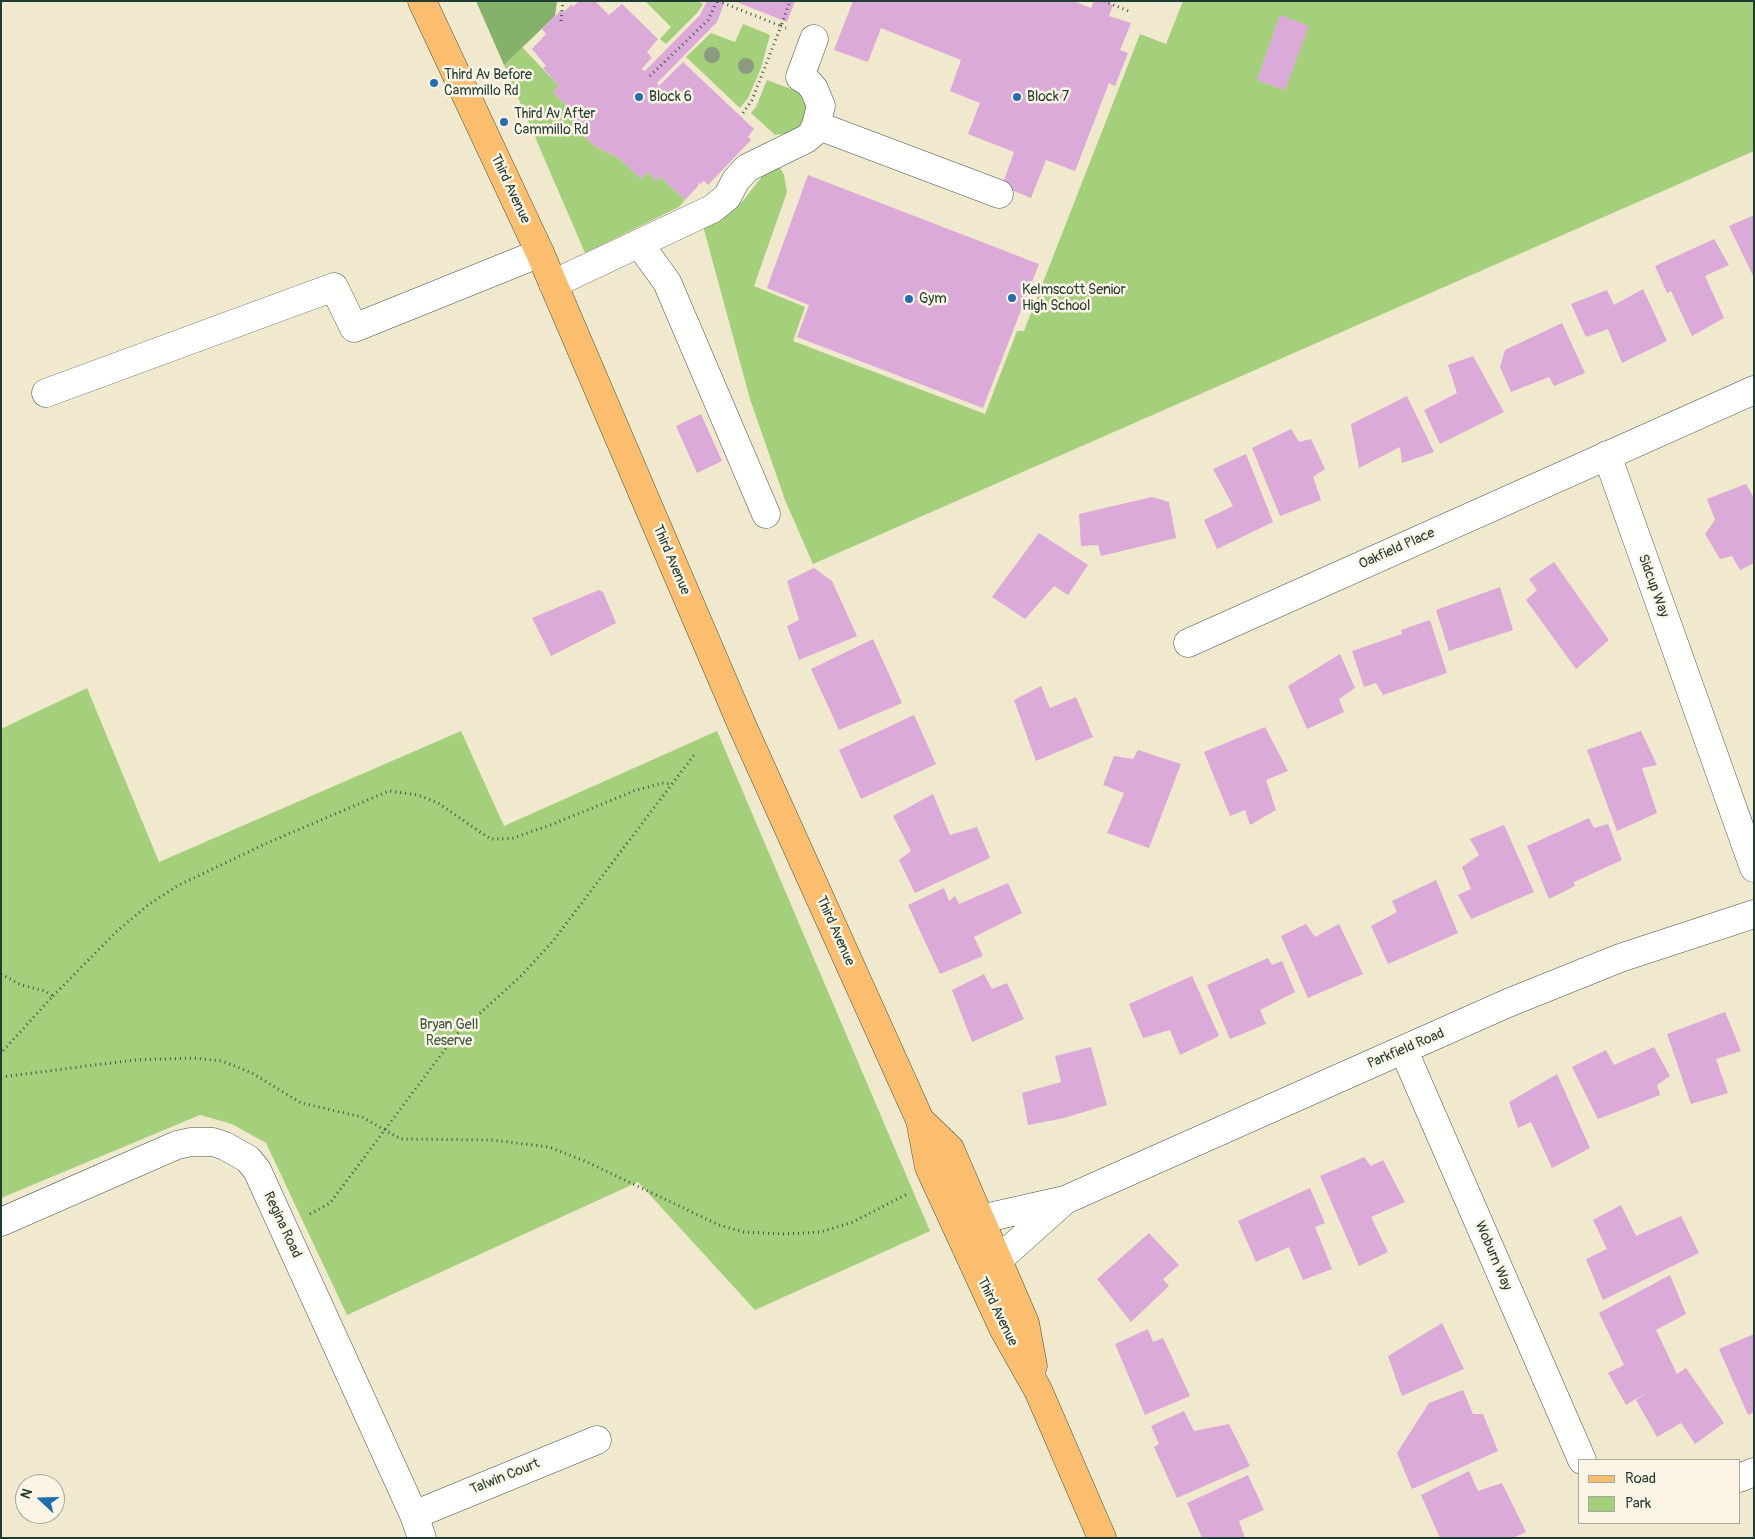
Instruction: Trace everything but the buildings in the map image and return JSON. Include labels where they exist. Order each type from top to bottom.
[{"type":"main road","name":"Third Avenue","points":[[422,1],[540,253],[741,724],[920,1120],[950,1148],[970,1226],[987,1265],[1025,1323],[1038,1390],[1102,1538]]},
{"type":"street","points":[[553,284],[640,245],[721,204],[736,180],[747,168],[806,139],[816,125],[821,106],[819,96],[808,82],[800,77],[814,39]]},
{"type":"street","points":[[816,125],[999,194]]},
{"type":"street","points":[[640,245],[667,282],[766,514]]},
{"type":"street","points":[[46,394],[334,287],[354,328],[540,253]]},
{"type":"street","points":[[1607,455],[1754,390]]},
{"type":"street","name":"Oakfield Place","points":[[1188,642],[1607,455]]},
{"type":"street","name":"Sidcup Way","points":[[1607,455],[1754,868]]},
{"type":"street","name":"Parkfield Road","points":[[970,1226],[1065,1200],[1404,1051],[1508,1003],[1620,958],[1754,914]]},
{"type":"street","name":"Woburn Way","points":[[1404,1051],[1582,1459]]},
{"type":"street","name":"Regina Road","points":[[1,1222],[177,1145],[192,1142],[214,1142],[248,1159],[257,1170],[418,1526]]},
{"type":"street","name":"Parkfield Road","points":[[987,1265],[1065,1200]]},
{"type":"street","name":"Talwin Court","points":[[418,1526],[597,1440]]},
{"type":"street","points":[[1740,1478],[1754,1472]]},
{"type":"path","points":[[561,21],[563,1]]},
{"type":"path","points":[[650,76],[708,20],[717,1],[781,26]]},
{"type":"path","points":[[743,113],[752,100],[790,1]]},
{"type":"path","points":[[1104,1],[1131,12]]},
{"type":"path","points":[[302,1218],[330,1203],[455,1036],[522,975],[553,941],[694,755]]},
{"type":"path","points":[[1,1053],[53,996],[116,932],[148,905],[178,886],[266,843],[389,790],[418,795],[438,803],[491,839],[500,839],[513,838],[553,824],[634,791],[662,783],[671,784]]},
{"type":"path","points":[[1,974],[21,985],[44,991],[53,996]]},
{"type":"path","points":[[1,1077],[134,1060],[213,1059],[234,1064],[301,1103],[362,1117],[391,1136],[410,1141],[492,1140],[542,1145],[587,1162],[719,1224],[744,1232],[784,1234],[821,1232],[853,1222],[911,1191]]},
{"type":"green space","points":[[476,1],[557,1],[555,16],[504,65]]},
{"type":"green space","points":[[645,1],[697,1],[703,4],[697,13],[666,44],[660,39],[671,27]]},
{"type":"green space","points":[[1183,1],[1754,1],[1754,151],[813,564],[785,500],[750,399],[703,226],[718,221],[742,202],[764,174],[779,166],[784,175],[787,192],[754,286],[805,307],[793,341],[985,414],[1017,331],[1024,331],[1140,34],[1166,44]],"holes":[[[1280,16],[1285,90],[1257,80]]]},
{"type":"green space","points":[[743,24],[770,35],[761,68],[748,98],[740,108],[686,57],[711,33],[735,42]]},
{"type":"green space","points":[[522,47],[559,86],[553,92],[566,105],[572,121],[583,135],[598,148],[619,158],[641,179],[648,172],[655,180],[660,176],[685,200],[679,207],[585,253],[504,65]]},
{"type":"green space","points":[[767,80],[799,92],[808,103],[805,124],[790,133],[775,135],[751,113],[756,107]]},
{"type":"green space","name":"Bryan Gell Reserve","points":[[87,688],[159,862],[461,731],[504,826],[717,731],[930,1231],[755,1310],[638,1182],[347,1315],[266,1143],[232,1124],[200,1115],[1,1198],[1,729]]},
{"type":"place","name":"Third Av Before Cammillo Rd","points":[[434,83]]},
{"type":"place","name":"Block 6","points":[[639,97]]},
{"type":"place","name":"Block 7","points":[[1017,97]]},
{"type":"place","name":"Third Av After Cammillo Rd","points":[[504,122]]},
{"type":"place","name":"Kelmscott Senior High School","points":[[1012,298]]},
{"type":"place","name":"Gym","points":[[909,299]]}]
